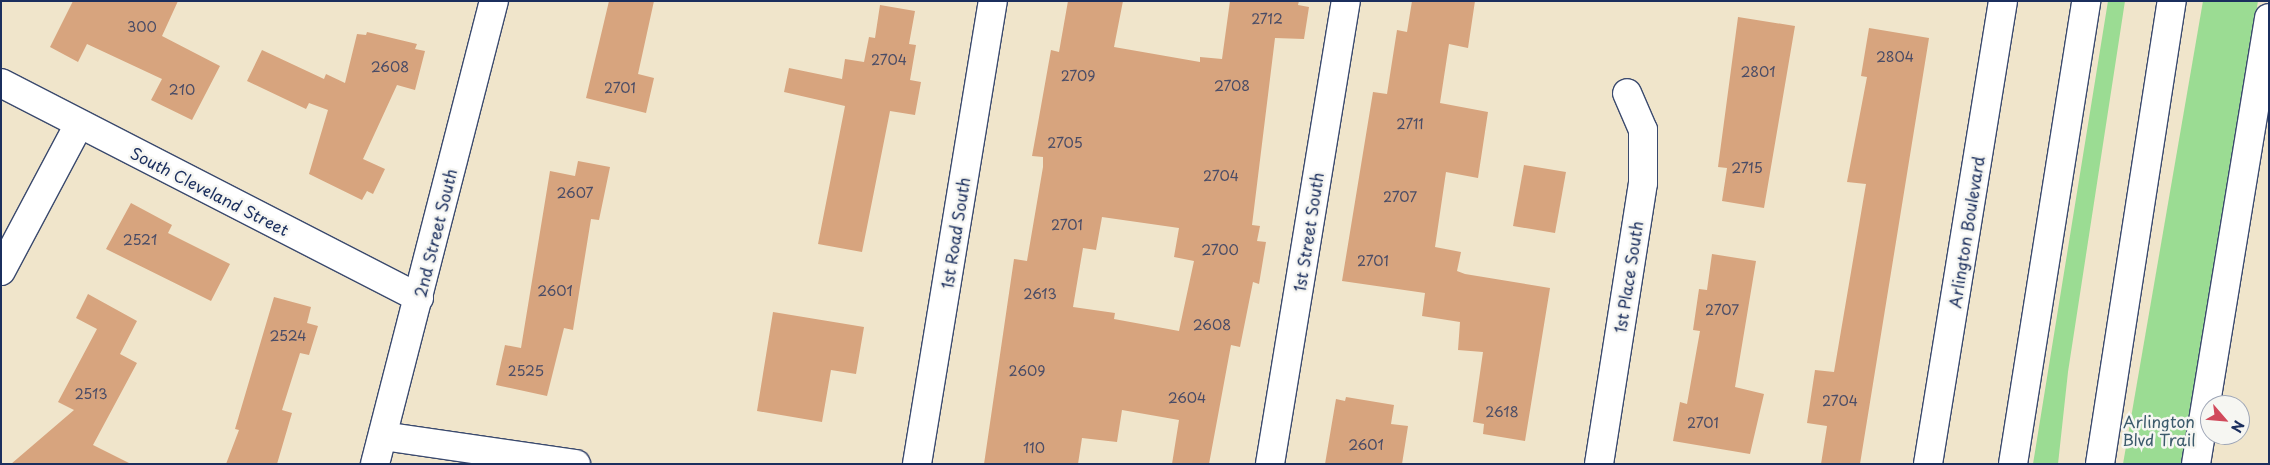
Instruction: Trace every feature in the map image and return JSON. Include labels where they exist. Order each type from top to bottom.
[{"type":"main road","name":"2nd Street South","points":[[375,464],[494,1]]},
{"type":"main road","name":"1st Road South","points":[[917,464],[993,1]]},
{"type":"main road","name":"1st Street South","points":[[1270,464],[1346,1]]},
{"type":"main road","name":"Arlington Boulevard","points":[[1928,464],[2003,1]]},
{"type":"main road","points":[[2012,464],[2086,1]]},
{"type":"main road","points":[[2100,464],[2172,1]]},
{"type":"main road","points":[[2196,464],[2269,18]]},
{"type":"main road","name":"South Cleveland Street","points":[[1,83],[419,298]]},
{"type":"main road","name":"1st Place South","points":[[1599,464],[1643,183],[1643,130],[1627,93]]},
{"type":"main road","points":[[1,271],[79,124]]},
{"type":"main road","points":[[383,436],[576,464]]},
{"type":"green space","points":[[2108,1],[2125,1],[2068,372],[2058,464],[2033,464]]},
{"type":"green space","name":"Arlington Blvd Trail","points":[[2203,1],[2258,1],[2183,464],[2123,464]]},
{"type":"building","points":[[73,1],[178,1],[162,36],[220,66],[192,120],[151,100],[162,79],[87,44],[78,62],[50,47]]},
{"type":"building","points":[[609,1],[654,1],[638,74],[654,78],[646,113],[586,98]]},
{"type":"building","points":[[1068,1],[1123,1],[1114,47],[1200,62],[1200,57],[1222,59],[1230,1],[1299,1],[1298,5],[1309,7],[1304,39],[1275,38],[1252,225],[1260,226],[1257,241],[1266,242],[1259,284],[1253,282],[1240,347],[1231,345],[1209,464],[1172,464],[1179,420],[1122,410],[1117,442],[1082,438],[1078,464],[984,464],[1014,259],[1027,261],[1043,167],[1043,157],[1032,156],[1051,50],[1059,52]],"holes":[[[1102,217],[1179,228],[1174,257],[1194,261],[1179,331],[1114,319],[1115,313],[1073,307],[1083,248],[1096,250]]]},
{"type":"building","points":[[1412,1],[1475,1],[1468,48],[1449,44],[1440,103],[1488,112],[1478,178],[1446,172],[1435,247],[1461,252],[1457,271],[1465,274],[1550,288],[1525,441],[1483,434],[1484,424],[1473,422],[1483,352],[1458,350],[1460,322],[1422,316],[1425,293],[1342,281],[1373,92],[1387,94],[1397,30],[1407,32]]},
{"type":"building","points":[[880,5],[915,11],[909,44],[916,45],[910,80],[921,82],[915,115],[890,111],[862,252],[818,244],[845,106],[784,92],[789,68],[842,79],[845,59],[864,62],[869,37],[875,38]]},
{"type":"building","points":[[1738,17],[1795,26],[1764,208],[1722,201],[1727,168],[1718,167]]},
{"type":"building","points":[[1869,28],[1929,38],[1860,464],[1821,464],[1827,426],[1807,423],[1815,370],[1834,372],[1866,184],[1847,182],[1867,77],[1861,76]]},
{"type":"building","points":[[367,32],[417,44],[415,49],[425,51],[415,90],[397,85],[363,159],[385,169],[373,194],[367,191],[362,200],[309,174],[328,110],[309,103],[306,109],[247,81],[262,50],[324,79],[326,74],[345,83],[357,34],[366,35]]},
{"type":"building","points":[[578,161],[610,167],[599,220],[591,219],[573,330],[564,328],[547,396],[496,385],[505,345],[521,348],[550,171],[575,176]]},
{"type":"building","points":[[1524,165],[1566,172],[1555,233],[1513,226]]},
{"type":"building","points":[[131,203],[172,225],[168,233],[230,264],[211,301],[106,249]]},
{"type":"building","points":[[1712,254],[1756,261],[1735,387],[1764,394],[1750,454],[1673,441],[1680,402],[1687,404],[1700,331],[1693,330],[1699,289],[1707,290]]},
{"type":"building","points":[[88,294],[137,321],[120,354],[137,363],[93,445],[131,464],[11,464],[74,410],[58,402],[97,329],[76,318]]},
{"type":"building","points":[[274,297],[311,307],[307,323],[318,326],[309,355],[300,353],[282,410],[292,413],[277,464],[226,464],[239,430],[235,429]]},
{"type":"building","points":[[773,312],[864,327],[856,374],[831,370],[822,422],[757,411]]},
{"type":"building","points":[[1346,397],[1394,405],[1391,424],[1408,426],[1402,464],[1325,464],[1336,399],[1345,401]]}]
